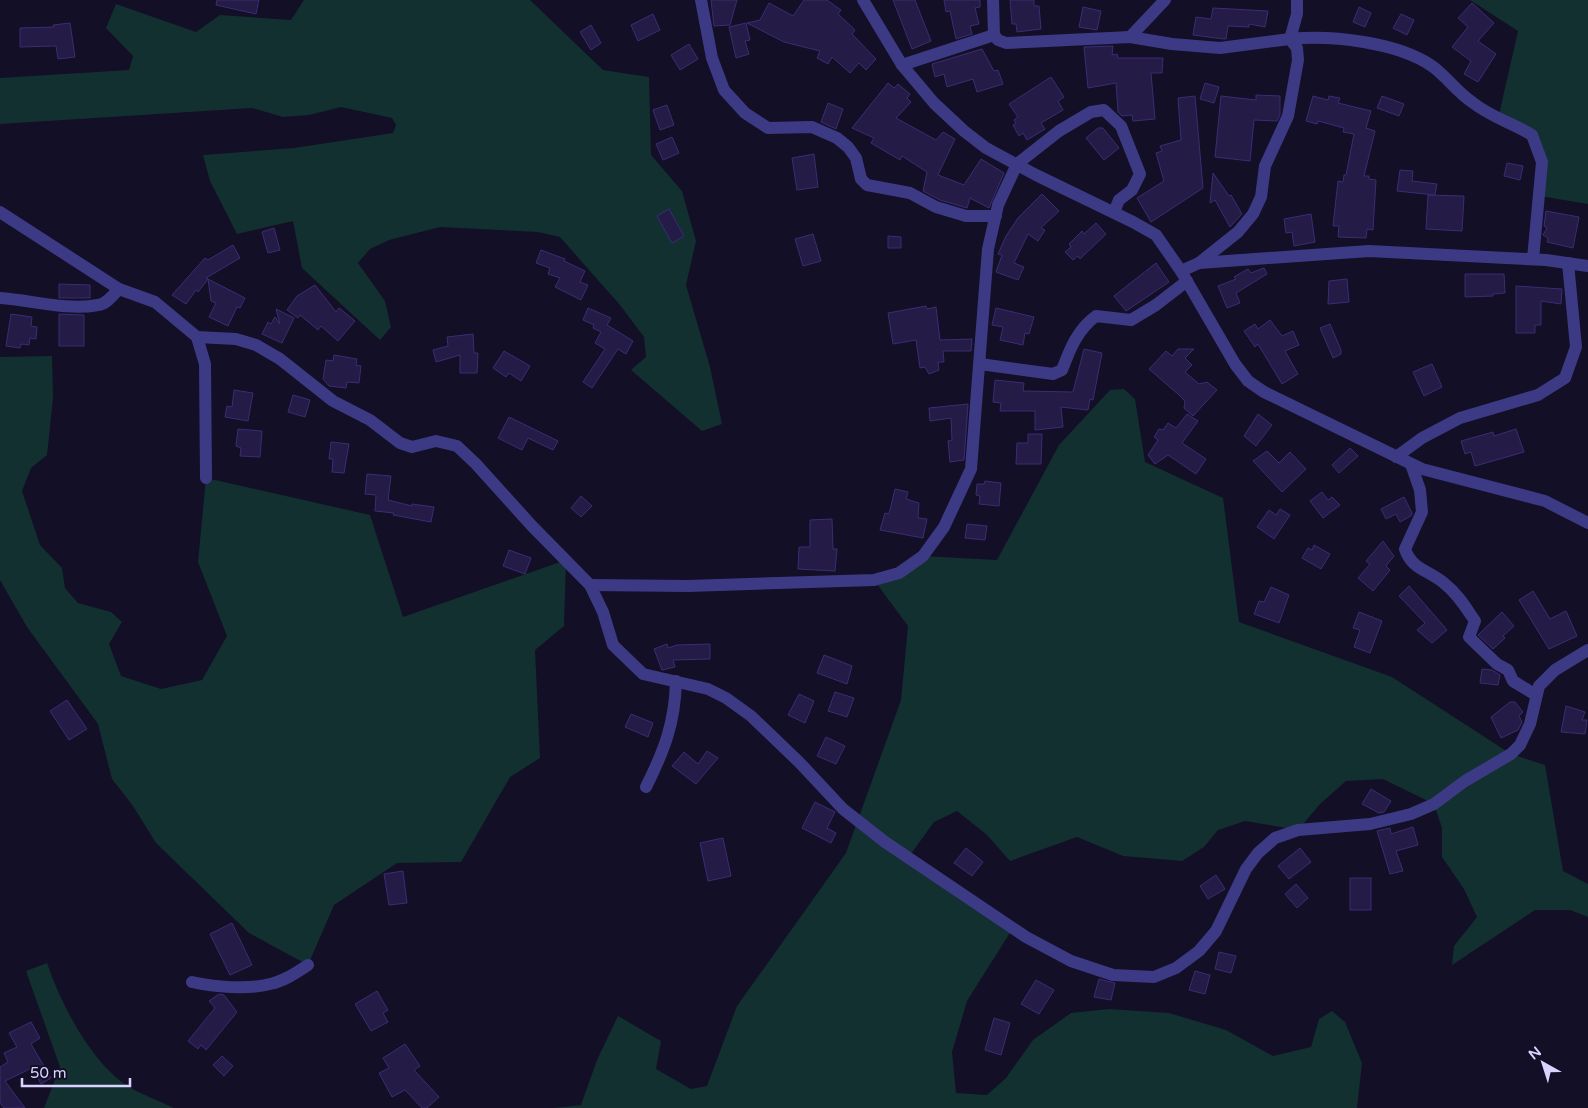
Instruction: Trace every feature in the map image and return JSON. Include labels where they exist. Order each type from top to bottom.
[{"type":"street","points":[[701,0],[712,58],[724,90],[745,113],[768,128],[812,126],[837,138],[848,147],[856,158],[861,179],[867,185],[910,193],[936,208],[966,216],[996,216]]},
{"type":"street","points":[[863,0],[902,65],[934,104],[964,131],[986,148],[1156,235],[1184,276],[1211,324],[1248,381],[1264,392],[1422,469],[1545,501],[1588,524]]},
{"type":"street","points":[[993,0],[994,35],[998,40],[1006,43],[1130,37],[1172,44],[1220,48],[1307,38],[1357,42],[1411,53],[1433,66],[1472,102],[1498,119],[1532,135],[1542,162],[1533,259]]},
{"type":"street","points":[[1130,37],[1165,0]]},
{"type":"street","points":[[1290,39],[1297,14],[1297,0]]},
{"type":"street","points":[[902,65],[994,35]]},
{"type":"street","points":[[980,364],[1053,374],[1062,370],[1073,341],[1086,324],[1096,316],[1130,320],[1156,305],[1184,276],[1238,232],[1254,214],[1261,197],[1265,166],[1288,116],[1298,60],[1297,48],[1290,39]]},
{"type":"street","points":[[590,585],[688,586],[874,580],[899,573],[923,556],[944,527],[970,468],[988,249],[998,206],[1017,164],[1059,131],[1091,112],[1104,110],[1121,126],[1140,174],[1132,190],[1119,200],[1114,212]]},
{"type":"street","points":[[0,212],[119,289],[155,302],[197,337],[205,364],[206,478]]},
{"type":"street","points":[[1199,263],[1369,251],[1533,259],[1588,266]]},
{"type":"street","points":[[1396,457],[1422,438],[1460,418],[1538,394],[1566,378],[1576,346],[1568,264]]},
{"type":"street","points":[[0,298],[71,306],[99,305],[119,289]]},
{"type":"street","points":[[197,337],[236,339],[256,345],[280,359],[332,401],[370,420],[400,443],[412,447],[436,441],[457,446],[590,585],[603,612],[613,644],[624,658],[642,674],[708,689],[751,716],[800,762],[843,809],[893,847],[1026,937],[1071,961],[1113,975],[1134,978],[1154,977],[1176,968],[1199,950],[1216,932],[1246,869],[1258,853],[1275,838],[1298,830],[1347,827],[1411,814],[1434,804],[1465,781],[1511,754],[1520,745],[1530,724],[1536,695],[1540,686],[1555,670],[1588,650]]},
{"type":"street","points":[[1411,464],[1420,490],[1422,512],[1404,549],[1409,562],[1445,584],[1461,600],[1475,622],[1469,637],[1497,664],[1508,670],[1513,681],[1536,695]]},
{"type":"street","points":[[646,788],[665,749],[676,707],[676,681]]},
{"type":"street","points":[[192,982],[208,986],[269,985],[291,977],[308,965]]},
{"type":"green space","points":[[304,0],[530,0],[603,70],[649,77],[651,155],[682,191],[696,241],[686,285],[710,367],[722,424],[702,431],[631,370],[646,357],[644,337],[620,305],[560,237],[538,232],[440,227],[389,240],[370,249],[358,263],[385,301],[391,327],[380,340],[302,268],[293,221],[237,234],[210,181],[203,155],[294,148],[393,133],[396,125],[392,118],[341,107],[309,115],[283,117],[252,108],[0,124],[0,78],[129,70],[133,56],[106,28],[116,4],[196,32],[220,15],[291,20]]},
{"type":"green space","points":[[1470,0],[1588,0],[1588,204],[1540,196],[1537,146],[1498,119],[1518,31]]},
{"type":"green space","points":[[52,356],[53,398],[47,455],[31,468],[22,491],[40,545],[62,568],[65,588],[78,603],[111,612],[122,622],[109,644],[121,676],[161,689],[202,680],[227,636],[198,562],[206,478],[370,515],[403,617],[566,560],[564,626],[535,650],[540,758],[510,777],[461,862],[397,863],[334,905],[308,965],[249,933],[156,843],[133,806],[112,779],[98,724],[27,627],[0,580],[0,357]]},
{"type":"green space","points":[[1124,389],[1135,399],[1145,462],[1223,498],[1239,622],[1392,677],[1511,754],[1545,765],[1563,871],[1588,884],[1588,917],[1570,910],[1535,910],[1452,965],[1454,946],[1477,917],[1464,889],[1442,857],[1442,828],[1434,804],[1383,779],[1346,781],[1320,804],[1298,830],[1245,821],[1218,830],[1204,847],[1182,861],[1123,856],[1077,837],[1010,861],[987,835],[957,811],[934,822],[908,858],[1013,928],[967,1001],[952,1052],[956,1093],[987,1095],[1006,1078],[1033,1040],[1071,1013],[1109,1009],[1169,1013],[1226,1030],[1273,1056],[1311,1047],[1319,1019],[1332,1011],[1345,1022],[1362,1063],[1357,1108],[554,1108],[581,1105],[597,1060],[618,1016],[661,1041],[656,1069],[691,1089],[707,1086],[737,1006],[846,853],[901,700],[908,626],[874,580],[923,556],[997,560],[1059,445],[1110,390]]},
{"type":"green space","points":[[47,963],[69,1014],[90,1048],[102,1063],[129,1087],[174,1108],[44,1108],[60,1067],[26,971]]},
{"type":"building","points":[[217,0],[259,0],[256,14],[216,5]]},
{"type":"building","points":[[711,0],[737,0],[730,25],[714,26]]},
{"type":"building","points":[[804,0],[827,0],[841,10],[838,14],[855,30],[852,34],[876,59],[866,70],[859,63],[850,73],[832,57],[828,64],[817,58],[820,51],[784,42],[747,23],[760,20],[769,3],[793,16]]},
{"type":"building","points":[[893,0],[915,0],[931,41],[912,49]]},
{"type":"building","points":[[944,0],[980,0],[980,7],[975,8],[979,24],[970,26],[972,34],[956,39],[950,11],[946,12]]},
{"type":"building","points":[[1010,0],[1034,0],[1034,6],[1039,6],[1041,29],[1017,32],[1016,24],[1012,24]]},
{"type":"building","points":[[1472,3],[1494,23],[1478,41],[1496,54],[1478,82],[1464,74],[1471,61],[1452,47],[1468,27],[1458,18]]},
{"type":"building","points":[[1083,7],[1101,11],[1097,30],[1079,27]]},
{"type":"building","points":[[1359,7],[1371,13],[1365,27],[1353,22]]},
{"type":"building","points":[[1213,8],[1268,11],[1265,27],[1249,24],[1249,27],[1228,26],[1226,39],[1193,35],[1196,17],[1211,19]]},
{"type":"building","points":[[653,14],[660,30],[638,41],[631,25]]},
{"type":"building","points":[[1401,14],[1414,20],[1407,35],[1393,28]]},
{"type":"building","points":[[70,23],[75,57],[58,59],[56,46],[20,47],[20,28],[54,27],[53,25]]},
{"type":"building","points":[[746,23],[750,40],[745,41],[749,54],[736,58],[729,27]]},
{"type":"building","points":[[591,25],[601,43],[591,50],[580,32]]},
{"type":"building","points":[[689,44],[698,59],[680,70],[671,55]]},
{"type":"building","points":[[1113,46],[1112,55],[1117,54],[1118,58],[1163,58],[1162,73],[1151,73],[1155,119],[1133,121],[1132,115],[1122,116],[1118,112],[1116,83],[1088,88],[1084,47]]},
{"type":"building","points":[[982,49],[994,71],[998,70],[1003,84],[977,92],[973,79],[947,87],[944,74],[935,77],[932,64]]},
{"type":"building","points":[[1051,77],[1064,97],[1058,101],[1063,110],[1041,123],[1045,129],[1027,140],[1023,133],[1019,136],[1013,125],[1016,123],[1014,120],[1018,117],[1009,104]]},
{"type":"building","points":[[888,83],[894,88],[898,84],[910,94],[907,98],[911,102],[896,118],[936,140],[943,132],[955,139],[938,175],[964,185],[981,159],[1004,173],[989,208],[970,198],[967,208],[940,200],[923,191],[927,172],[902,156],[900,160],[871,143],[874,138],[852,128]]},
{"type":"building","points":[[1205,83],[1219,87],[1214,103],[1200,99]]},
{"type":"building","points":[[1256,95],[1280,96],[1280,115],[1277,121],[1254,120],[1250,161],[1215,157],[1221,96],[1256,100]]},
{"type":"building","points":[[1195,96],[1203,188],[1151,222],[1137,198],[1164,181],[1156,153],[1162,151],[1160,146],[1181,140],[1178,98]]},
{"type":"building","points":[[1313,96],[1328,100],[1329,96],[1340,98],[1338,103],[1371,111],[1366,128],[1375,131],[1364,176],[1369,176],[1369,179],[1376,180],[1373,230],[1367,229],[1366,238],[1338,237],[1339,226],[1333,226],[1338,181],[1343,182],[1344,175],[1346,175],[1354,134],[1343,132],[1344,128],[1318,121],[1317,124],[1306,121]]},
{"type":"building","points":[[1382,96],[1404,104],[1399,116],[1377,108]]},
{"type":"building","points":[[828,103],[843,109],[836,129],[821,122]]},
{"type":"building","points":[[667,105],[674,125],[660,130],[653,110]]},
{"type":"building","points":[[1098,128],[1103,128],[1119,148],[1104,160],[1086,138]]},
{"type":"building","points":[[672,137],[679,153],[663,160],[656,144]]},
{"type":"building","points":[[814,154],[818,187],[797,190],[792,158]]},
{"type":"building","points":[[1507,163],[1523,166],[1520,180],[1504,176]]},
{"type":"building","points":[[1400,170],[1413,171],[1412,181],[1437,184],[1435,195],[1397,191]]},
{"type":"building","points":[[1213,173],[1229,196],[1231,195],[1242,214],[1230,227],[1215,200],[1210,203]]},
{"type":"building","points":[[1042,194],[1059,211],[1041,228],[1045,230],[1038,241],[1028,234],[1014,263],[1024,267],[1018,280],[996,272],[1002,255],[998,254],[1006,236],[1018,218]]},
{"type":"building","points":[[1428,195],[1464,196],[1462,231],[1426,229]]},
{"type":"building","points":[[669,209],[684,236],[672,243],[657,216]]},
{"type":"building","points":[[1546,211],[1579,217],[1573,248],[1547,242],[1548,238],[1543,235],[1547,228],[1544,226]]},
{"type":"building","points":[[1311,214],[1315,242],[1294,246],[1292,232],[1286,233],[1284,219]]},
{"type":"building","points":[[1096,223],[1106,234],[1080,259],[1078,256],[1073,260],[1065,252],[1071,247],[1069,244],[1082,231],[1084,234]]},
{"type":"building","points":[[274,228],[280,250],[268,253],[262,232]]},
{"type":"building","points":[[813,234],[821,261],[803,266],[795,239]]},
{"type":"building","points":[[888,236],[901,237],[901,248],[888,248]]},
{"type":"building","points":[[233,245],[240,258],[206,278],[208,279],[198,292],[196,290],[186,304],[172,295],[205,258],[208,260]]},
{"type":"building","points":[[541,250],[565,259],[564,261],[585,271],[580,282],[588,285],[581,300],[555,287],[560,278],[548,274],[550,268],[536,263]]},
{"type":"building","points":[[1156,263],[1169,282],[1126,311],[1114,296]]},
{"type":"building","points":[[1264,268],[1267,274],[1236,293],[1240,303],[1227,308],[1218,286],[1236,279],[1234,277],[1248,269],[1251,273]]},
{"type":"building","points":[[1465,274],[1504,274],[1505,293],[1493,294],[1493,296],[1465,297]]},
{"type":"building","points":[[208,279],[245,298],[240,308],[237,307],[228,326],[209,317],[216,303],[211,301]]},
{"type":"building","points":[[1347,279],[1349,302],[1328,304],[1329,281]]},
{"type":"building","points":[[59,284],[90,285],[90,298],[59,298]]},
{"type":"building","points":[[315,285],[336,312],[339,308],[355,321],[338,341],[321,326],[318,330],[300,315],[298,318],[287,310],[297,296]]},
{"type":"building","points":[[1516,286],[1562,289],[1561,304],[1541,301],[1541,325],[1535,325],[1535,333],[1516,333]]},
{"type":"building","points":[[926,306],[927,309],[936,307],[940,340],[972,339],[971,351],[943,351],[944,362],[938,362],[939,370],[929,374],[925,367],[920,368],[916,340],[893,344],[888,313]]},
{"type":"building","points":[[588,308],[611,318],[607,325],[633,341],[626,354],[618,349],[592,388],[583,382],[605,349],[595,343],[601,332],[593,328],[594,325],[583,320]]},
{"type":"building","points":[[996,308],[1034,317],[1029,334],[1025,333],[1023,345],[1000,340],[1003,327],[992,325]]},
{"type":"building","points":[[276,309],[294,318],[282,343],[262,334],[268,322],[271,324],[275,317],[280,324]]},
{"type":"building","points":[[11,314],[32,317],[31,326],[37,327],[36,339],[30,338],[29,345],[21,344],[20,348],[6,346]]},
{"type":"building","points":[[59,314],[84,315],[84,346],[59,346]]},
{"type":"building","points":[[1270,320],[1282,336],[1293,331],[1299,345],[1285,351],[1298,374],[1282,384],[1258,344],[1255,347],[1244,331],[1255,324],[1258,329]]},
{"type":"building","points":[[1330,324],[1341,350],[1341,354],[1333,358],[1320,328]]},
{"type":"building","points":[[473,334],[474,353],[478,353],[477,373],[460,373],[460,355],[436,362],[433,350],[448,346],[447,337]]},
{"type":"building","points":[[1084,349],[1102,353],[1093,400],[1090,399],[1088,410],[1061,407],[1063,427],[1035,430],[1035,411],[1000,411],[1001,403],[993,402],[995,380],[1024,383],[1023,391],[1073,392]]},
{"type":"building","points":[[1178,349],[1194,349],[1185,358],[1192,365],[1185,372],[1199,384],[1207,382],[1217,390],[1193,416],[1184,408],[1185,401],[1149,369],[1166,351],[1172,356]]},
{"type":"building","points":[[504,351],[530,366],[521,381],[509,373],[506,377],[493,368]]},
{"type":"building","points":[[334,355],[357,359],[356,365],[361,366],[359,383],[347,382],[346,388],[329,386],[323,379],[326,360],[333,361]]},
{"type":"building","points":[[1432,364],[1442,387],[1424,396],[1413,372]]},
{"type":"building","points":[[234,390],[253,393],[248,421],[225,417],[227,406],[232,407]]},
{"type":"building","points":[[293,395],[310,400],[305,417],[288,412]]},
{"type":"building","points":[[968,404],[964,460],[950,462],[948,441],[952,440],[951,418],[930,421],[929,408]]},
{"type":"building","points":[[1187,414],[1198,421],[1182,443],[1206,459],[1196,474],[1168,455],[1155,464],[1148,455],[1158,440],[1154,437],[1159,429],[1163,430],[1168,423],[1176,428]]},
{"type":"building","points":[[1258,414],[1272,425],[1256,446],[1244,436]]},
{"type":"building","points":[[509,417],[558,441],[553,450],[528,438],[522,450],[498,438]]},
{"type":"building","points":[[238,429],[262,431],[260,457],[240,456],[241,448],[236,446]]},
{"type":"building","points":[[1516,429],[1524,452],[1475,466],[1471,452],[1465,454],[1461,441],[1493,432],[1494,436]]},
{"type":"building","points":[[1028,434],[1042,434],[1041,464],[1016,464],[1017,443],[1028,443]]},
{"type":"building","points":[[331,442],[349,444],[344,473],[332,472],[333,459],[329,459]]},
{"type":"building","points":[[1350,448],[1358,456],[1339,473],[1332,465]]},
{"type":"building","points":[[1267,451],[1279,463],[1290,452],[1306,469],[1282,492],[1253,461]]},
{"type":"building","points":[[367,474],[391,476],[388,500],[412,506],[412,504],[434,507],[431,522],[393,515],[394,513],[375,511],[376,495],[365,494]]},
{"type":"building","points":[[985,481],[1001,483],[999,506],[979,504],[980,496],[976,495],[977,484],[984,484]]},
{"type":"building","points":[[895,489],[908,492],[906,499],[919,503],[918,518],[927,519],[923,538],[880,530],[885,513],[889,514]]},
{"type":"building","points":[[1322,492],[1328,500],[1332,497],[1340,505],[1323,518],[1310,501]]},
{"type":"building","points":[[581,496],[592,506],[581,517],[571,508]]},
{"type":"building","points":[[1404,497],[1412,513],[1411,516],[1400,522],[1396,514],[1386,519],[1381,509]]},
{"type":"building","points":[[1280,509],[1290,515],[1274,539],[1257,527],[1269,510],[1276,515]]},
{"type":"building","points":[[832,519],[833,549],[837,549],[835,571],[798,569],[799,547],[810,547],[810,520]]},
{"type":"building","points":[[967,524],[987,526],[985,540],[965,538]]},
{"type":"building","points":[[1383,541],[1394,556],[1386,566],[1390,570],[1373,591],[1358,578],[1370,564],[1366,561]]},
{"type":"building","points":[[1314,545],[1330,554],[1321,569],[1302,558],[1308,548],[1312,550]]},
{"type":"building","points":[[509,550],[531,558],[525,574],[503,566]]},
{"type":"building","points":[[1409,586],[1447,630],[1432,643],[1417,630],[1425,623],[1399,596]]},
{"type":"building","points":[[1271,587],[1289,595],[1279,623],[1254,614],[1259,601],[1264,602]]},
{"type":"building","points":[[1533,591],[1550,619],[1566,611],[1577,636],[1549,649],[1519,600]]},
{"type":"building","points":[[1359,612],[1382,621],[1370,653],[1354,647],[1360,630],[1353,628]]},
{"type":"building","points":[[1502,612],[1514,626],[1493,649],[1478,635]]},
{"type":"building","points":[[667,644],[668,648],[677,645],[710,644],[710,659],[673,660],[675,667],[662,670],[654,649]]},
{"type":"building","points":[[824,655],[852,666],[847,684],[817,673]]},
{"type":"building","points":[[1482,669],[1492,670],[1500,675],[1498,685],[1480,683]]},
{"type":"building","points":[[835,692],[854,698],[847,717],[828,711]]},
{"type":"building","points":[[799,694],[814,701],[805,723],[788,715]]},
{"type":"building","points":[[67,700],[87,729],[69,740],[50,711]]},
{"type":"building","points":[[1510,702],[1515,702],[1523,712],[1519,716],[1522,722],[1518,730],[1501,738],[1491,717]]},
{"type":"building","points":[[1566,706],[1585,712],[1582,720],[1587,720],[1585,734],[1561,732]]},
{"type":"building","points":[[631,714],[653,723],[648,737],[625,727]]},
{"type":"building","points":[[826,737],[845,746],[836,764],[817,756]]},
{"type":"building","points":[[707,751],[718,758],[696,784],[672,766],[684,752],[698,764]]},
{"type":"building","points":[[1371,789],[1391,801],[1384,812],[1379,813],[1362,804]]},
{"type":"building","points":[[815,802],[835,812],[827,828],[836,833],[831,843],[802,828]]},
{"type":"building","points":[[1413,827],[1418,845],[1396,851],[1403,871],[1390,874],[1377,831],[1390,828],[1391,834]]},
{"type":"building","points":[[723,838],[731,876],[708,881],[700,843]]},
{"type":"building","points":[[966,848],[983,862],[972,876],[954,863]]},
{"type":"building","points":[[1300,848],[1311,862],[1289,879],[1278,866]]},
{"type":"building","points":[[403,871],[407,903],[389,905],[384,874]]},
{"type":"building","points":[[1216,875],[1225,889],[1208,899],[1200,886]]},
{"type":"building","points":[[1350,878],[1371,878],[1371,910],[1350,910]]},
{"type":"building","points":[[1296,884],[1308,898],[1297,908],[1285,894]]},
{"type":"building","points":[[232,923],[252,965],[230,975],[210,934]]},
{"type":"building","points":[[1219,952],[1236,956],[1231,973],[1215,969]]},
{"type":"building","points":[[1195,971],[1210,975],[1205,994],[1189,990]]},
{"type":"building","points":[[1099,979],[1115,983],[1111,1000],[1094,997]]},
{"type":"building","points":[[1036,980],[1054,990],[1039,1014],[1021,1004]]},
{"type":"building","points":[[377,991],[388,1010],[383,1013],[388,1022],[371,1031],[355,1004]]},
{"type":"building","points":[[219,994],[224,995],[237,1012],[206,1050],[201,1045],[198,1049],[188,1041],[215,1008],[209,1001]]},
{"type":"building","points":[[994,1018],[1010,1023],[1001,1055],[985,1050]]},
{"type":"building","points":[[31,1022],[40,1038],[31,1044],[51,1078],[41,1084],[32,1068],[5,1081],[25,1108],[4,1108],[0,1103],[0,1067],[8,1062],[4,1053],[17,1047],[9,1033]]},
{"type":"building","points":[[405,1044],[420,1066],[414,1070],[439,1097],[427,1108],[422,1108],[405,1090],[392,1097],[379,1073],[389,1068],[383,1058]]},
{"type":"building","points":[[222,1056],[233,1066],[224,1076],[213,1065]]}]
